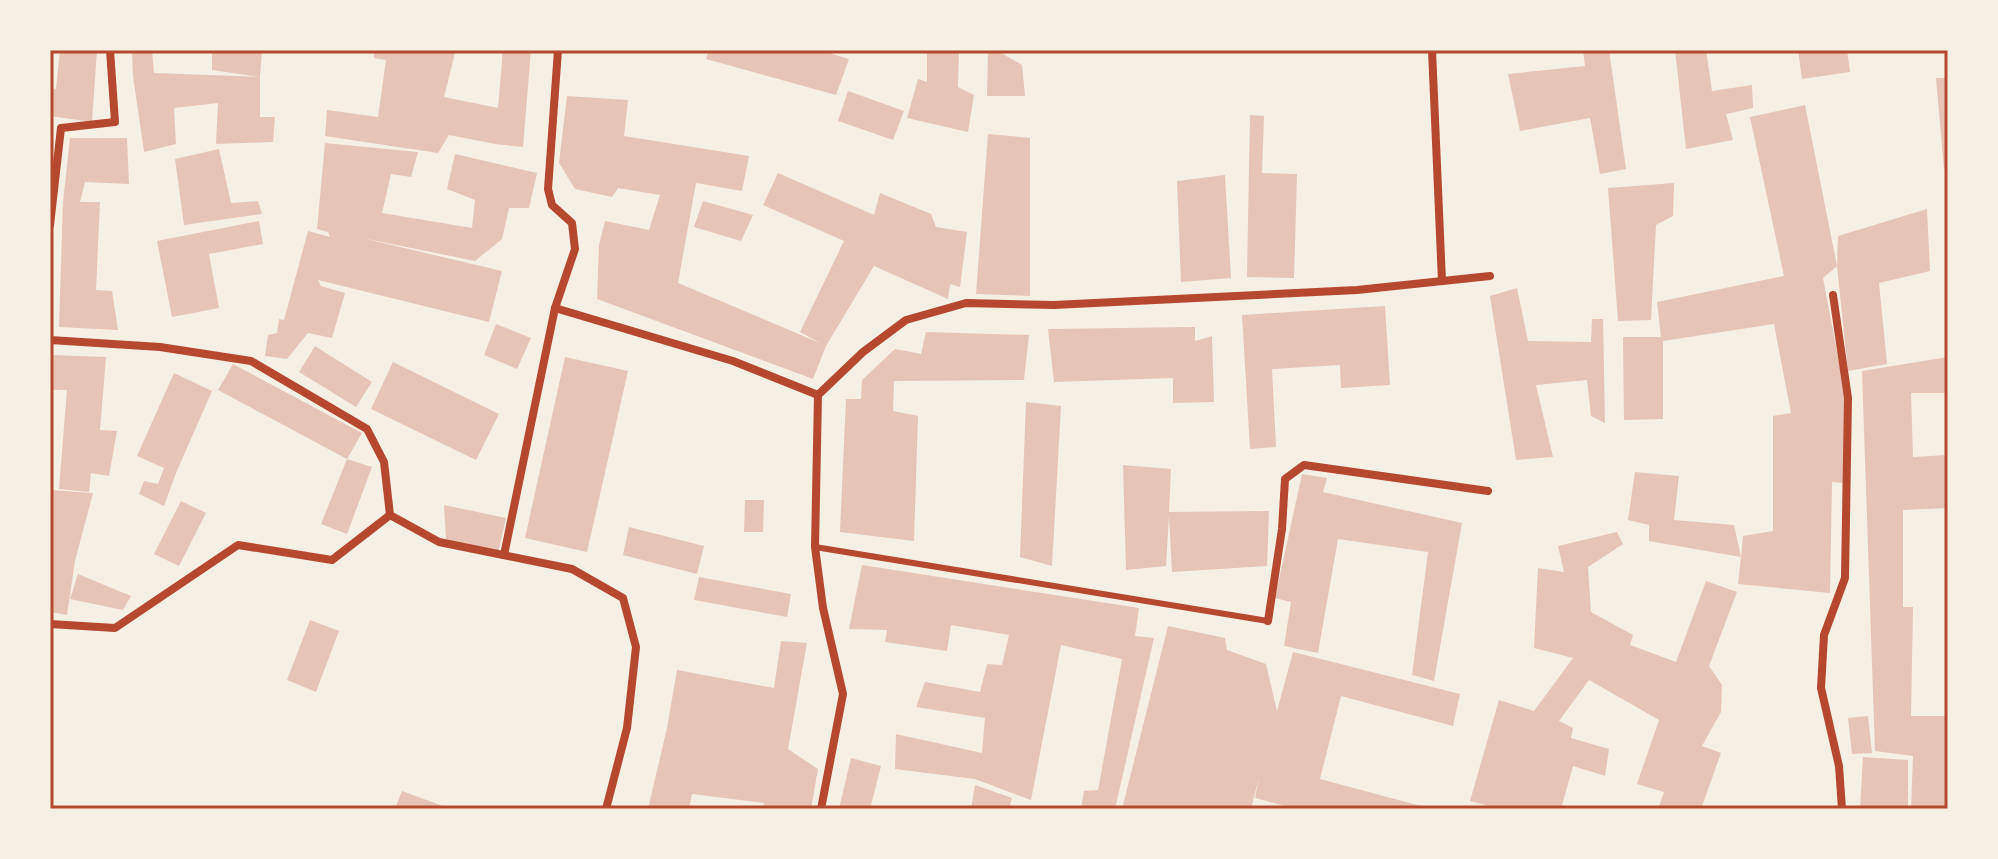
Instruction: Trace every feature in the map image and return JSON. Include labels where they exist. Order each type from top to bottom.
[{"type":"street","points":[[50,225],[61,128],[115,122],[110,50]]},
{"type":"street","points":[[504,555],[555,308],[575,249],[572,223],[552,205],[548,189],[558,50]]},
{"type":"street","points":[[1432,50],[1442,281]]},
{"type":"street","points":[[821,809],[843,694],[823,608],[815,547],[818,395],[863,352],[906,320],[966,303],[1054,305],[1357,290],[1490,276]]},
{"type":"street","points":[[1833,295],[1848,398],[1845,578],[1824,635],[1821,688],[1839,766],[1842,809]]},
{"type":"street","points":[[555,308],[733,361],[818,395]]},
{"type":"street","points":[[50,340],[160,347],[251,361],[367,429],[384,462],[390,515]]},
{"type":"street","points":[[1268,621],[1282,529],[1285,479],[1304,465],[1488,491]]},
{"type":"street","points":[[390,515],[439,542],[572,569],[623,598],[636,647],[627,728],[606,809]]},
{"type":"street","points":[[50,624],[115,628],[238,545],[332,560],[390,515]]},
{"type":"lane","points":[[815,547],[1268,621]]},
{"type":"building","points":[[60,50],[97,50],[92,122],[50,116],[50,88],[56,89]]},
{"type":"building","points":[[132,50],[152,50],[154,73],[260,77],[260,117],[275,117],[273,142],[216,144],[218,103],[174,108],[176,144],[144,152]]},
{"type":"building","points":[[212,50],[262,50],[260,77],[212,70]]},
{"type":"building","points":[[374,50],[447,50],[455,53],[444,97],[498,108],[503,50],[531,50],[523,147],[449,135],[438,153],[325,136],[327,110],[378,117],[386,60],[374,58]]},
{"type":"building","points":[[709,50],[820,50],[849,59],[836,95],[706,59]]},
{"type":"building","points":[[927,50],[959,50],[958,87],[974,95],[968,132],[907,118],[918,79],[927,82]]},
{"type":"building","points":[[988,50],[1003,50],[1003,54],[1022,65],[1025,96],[987,96]]},
{"type":"building","points":[[1583,50],[1609,50],[1626,169],[1600,174],[1590,118],[1520,131],[1508,74],[1585,66]]},
{"type":"building","points":[[1675,50],[1706,50],[1712,91],[1752,85],[1753,108],[1726,114],[1733,140],[1686,149]]},
{"type":"building","points":[[1798,50],[1847,50],[1850,72],[1802,79]]},
{"type":"building","points":[[1936,78],[1948,78],[1948,169],[1944,169]]},
{"type":"building","points":[[848,91],[904,111],[893,140],[838,121]]},
{"type":"building","points":[[567,96],[628,100],[624,136],[749,156],[742,191],[696,183],[678,283],[820,343],[800,332],[844,241],[763,205],[778,173],[874,215],[880,193],[931,214],[936,227],[967,232],[960,287],[950,284],[948,299],[874,266],[826,346],[813,379],[597,299],[599,245],[605,221],[649,230],[660,195],[618,188],[612,197],[575,189],[559,163]]},
{"type":"building","points":[[1805,105],[1837,266],[1823,278],[1848,410],[1844,483],[1832,482],[1830,593],[1738,584],[1743,536],[1773,531],[1773,416],[1791,413],[1774,324],[1663,341],[1663,419],[1624,420],[1623,337],[1661,337],[1657,302],[1784,276],[1750,117]]},
{"type":"building","points":[[1250,115],[1264,116],[1262,173],[1297,174],[1294,278],[1247,277]]},
{"type":"building","points":[[988,134],[1030,138],[1030,296],[976,294]]},
{"type":"building","points":[[70,138],[127,138],[129,184],[85,182],[80,202],[100,202],[96,290],[112,291],[118,330],[59,327],[63,202]]},
{"type":"building","points":[[325,143],[418,152],[411,177],[391,174],[382,213],[472,228],[475,200],[447,189],[455,154],[537,173],[529,208],[509,208],[502,239],[475,261],[362,238],[502,271],[489,322],[318,280],[321,286],[345,293],[332,338],[308,333],[287,359],[265,356],[268,335],[277,333],[279,319],[284,320],[308,231],[330,237],[328,232],[317,229]]},
{"type":"building","points":[[219,149],[231,203],[258,201],[262,214],[184,225],[175,159]]},
{"type":"building","points":[[1225,175],[1231,278],[1181,282],[1177,181]]},
{"type":"building","points":[[1674,183],[1673,216],[1656,225],[1651,320],[1618,321],[1608,188]]},
{"type":"building","points":[[703,201],[753,215],[741,241],[694,227]]},
{"type":"building","points":[[1927,209],[1930,271],[1879,283],[1887,364],[1848,371],[1837,266],[1838,236]]},
{"type":"building","points":[[259,221],[263,244],[209,254],[219,308],[172,317],[157,241]]},
{"type":"building","points":[[1517,288],[1528,341],[1591,342],[1592,319],[1603,319],[1605,423],[1591,416],[1587,380],[1536,385],[1553,457],[1516,460],[1490,296]]},
{"type":"building","points":[[1385,306],[1390,385],[1341,388],[1340,365],[1272,369],[1276,447],[1250,449],[1242,315]]},
{"type":"building","points":[[496,324],[531,338],[517,369],[484,355]]},
{"type":"building","points":[[1195,327],[1195,341],[1212,336],[1214,402],[1173,403],[1173,378],[1054,382],[1048,329]]},
{"type":"building","points":[[926,332],[1029,335],[1024,380],[894,381],[893,411],[918,416],[914,541],[840,532],[846,399],[861,399],[862,380],[895,349],[921,354]]},
{"type":"building","points":[[315,346],[372,382],[356,407],[299,372]]},
{"type":"building","points":[[50,355],[106,357],[100,430],[117,431],[109,476],[91,473],[89,492],[59,489],[67,390],[50,390]]},
{"type":"building","points":[[565,357],[628,371],[587,552],[525,538]]},
{"type":"building","points":[[1948,357],[1948,393],[1911,393],[1913,457],[1948,455],[1948,508],[1903,510],[1903,607],[1913,607],[1911,716],[1948,716],[1948,809],[1911,809],[1913,756],[1875,751],[1862,371]]},
{"type":"building","points":[[393,362],[499,414],[476,460],[371,409]]},
{"type":"building","points":[[233,364],[362,433],[347,459],[218,390]]},
{"type":"building","points":[[174,373],[212,391],[164,506],[139,494],[144,481],[158,484],[164,468],[137,456]]},
{"type":"building","points":[[1026,402],[1061,406],[1052,566],[1020,557]]},
{"type":"building","points":[[347,459],[372,467],[347,534],[321,524]]},
{"type":"building","points":[[1123,465],[1171,469],[1169,512],[1269,511],[1267,566],[1172,572],[1169,516],[1166,566],[1126,570]]},
{"type":"building","points":[[1635,472],[1679,476],[1674,520],[1734,525],[1741,557],[1649,541],[1649,525],[1628,520]]},
{"type":"building","points":[[1302,474],[1327,478],[1323,492],[1462,523],[1434,681],[1412,675],[1428,552],[1338,539],[1318,653],[1284,646],[1291,602],[1275,598]]},
{"type":"building","points":[[50,490],[93,493],[75,561],[67,615],[50,612]]},
{"type":"building","points":[[745,500],[764,500],[763,532],[744,532]]},
{"type":"building","points":[[181,501],[206,513],[179,566],[154,554]]},
{"type":"building","points":[[444,505],[506,518],[498,553],[446,540]]},
{"type":"building","points":[[629,527],[704,546],[697,574],[623,555]]},
{"type":"building","points":[[1617,532],[1623,544],[1588,567],[1591,612],[1633,635],[1630,645],[1676,662],[1706,581],[1737,592],[1709,666],[1722,685],[1721,712],[1702,746],[1721,753],[1701,809],[1658,809],[1664,792],[1637,784],[1659,720],[1589,680],[1559,721],[1573,728],[1571,738],[1609,749],[1605,776],[1573,766],[1561,809],[1500,809],[1470,801],[1499,700],[1534,711],[1573,658],[1534,648],[1538,568],[1564,572],[1558,546]]},
{"type":"building","points":[[862,565],[1139,608],[1135,636],[1154,638],[1115,809],[1081,809],[1084,791],[1098,790],[1122,659],[1061,645],[1031,800],[975,779],[895,769],[896,734],[982,753],[985,718],[916,707],[925,682],[980,692],[987,664],[1002,665],[1009,635],[951,625],[947,651],[885,642],[887,630],[849,629]]},
{"type":"building","points":[[78,574],[131,596],[123,610],[70,599]]},
{"type":"building","points":[[699,577],[791,594],[787,617],[694,600]]},
{"type":"building","points":[[310,620],[339,631],[316,692],[287,680]]},
{"type":"building","points":[[1168,626],[1225,638],[1227,650],[1266,664],[1277,711],[1293,652],[1460,694],[1453,726],[1341,696],[1320,779],[1432,809],[1296,809],[1255,798],[1259,777],[1251,809],[1122,809]]},
{"type":"building","points":[[781,641],[807,643],[788,749],[818,769],[811,809],[763,809],[764,803],[692,794],[689,809],[648,809],[677,670],[774,688]]},
{"type":"building","points":[[1868,716],[1872,753],[1852,754],[1848,718]]},
{"type":"building","points":[[1863,757],[1908,760],[1908,809],[1860,809]]},
{"type":"building","points":[[851,758],[881,766],[870,809],[839,809]]},
{"type":"building","points":[[975,785],[1012,798],[1009,809],[971,809]]},
{"type":"building","points":[[402,791],[451,809],[395,809]]}]
